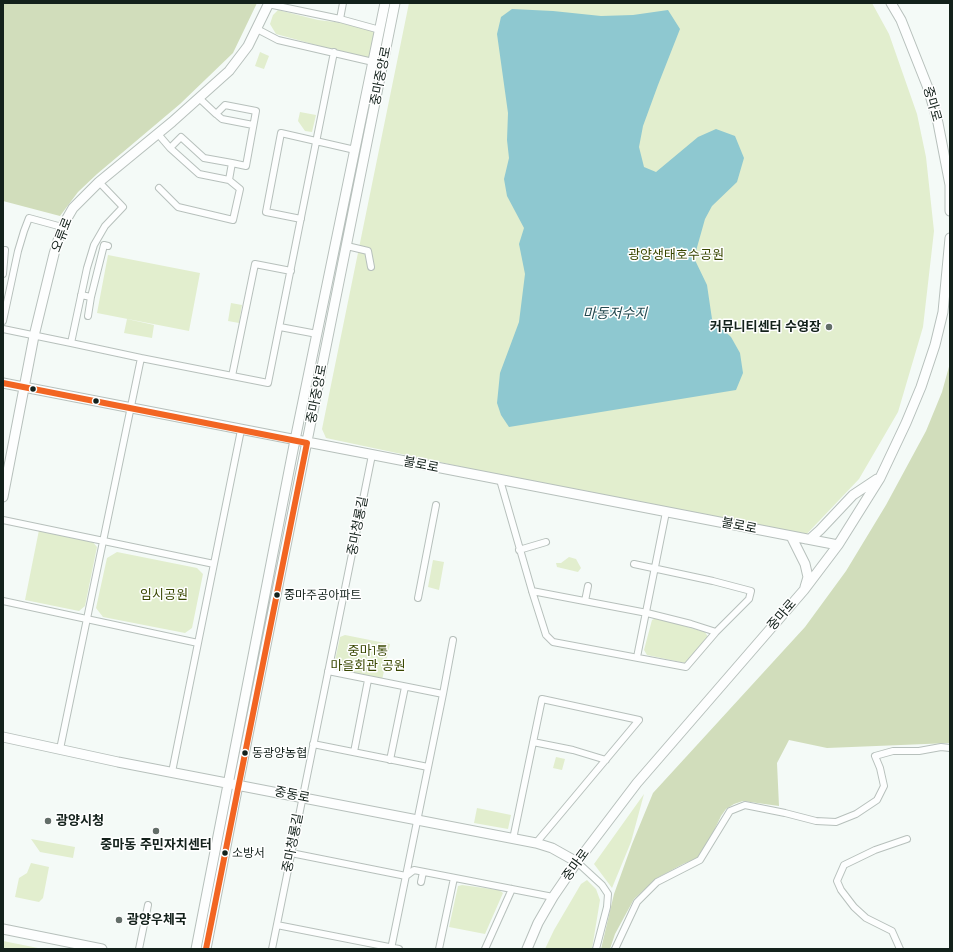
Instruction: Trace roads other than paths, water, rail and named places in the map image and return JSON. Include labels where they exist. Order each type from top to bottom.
[{"type":"street","points":[[268,3],[340,19],[380,30]]},
{"type":"street","name":"오류로","points":[[3,497],[34,336],[62,227],[74,208],[99,182],[158,134],[229,71],[248,46],[268,3]]},
{"type":"street","points":[[304,11],[306,3]]},
{"type":"street","points":[[340,19],[343,3]]},
{"type":"street","name":"중마중앙로","points":[[196,949],[295,440],[385,3]]},
{"type":"street","name":"중마중앙로","points":[[206,949],[396,3]]},
{"type":"street","name":"중마로","points":[[891,3],[901,20],[928,88],[936,116],[950,185],[950,211]]},
{"type":"street","points":[[257,29],[278,40],[373,62]]},
{"type":"street","points":[[3,329],[268,383],[334,52]]},
{"type":"street","points":[[199,98],[222,119],[253,125]]},
{"type":"street","points":[[170,148],[181,137],[204,158],[246,166],[256,111],[224,105],[216,114]]},
{"type":"street","points":[[301,219],[266,212],[281,133],[355,150]]},
{"type":"street","points":[[158,134],[170,148],[199,174],[229,180],[240,189],[233,220],[178,207],[159,188]]},
{"type":"street","points":[[229,180],[232,164]]},
{"type":"street","points":[[71,343],[81,295],[94,245],[105,226],[123,207],[99,182]]},
{"type":"street","points":[[3,321],[18,250],[29,218],[62,227]]},
{"type":"street","name":"중마로","points":[[527,949],[538,922],[577,862],[638,783],[804,590],[838,545],[880,478],[921,387],[935,345],[943,312],[950,238]]},
{"type":"street","points":[[88,316],[91,297],[104,245],[108,246]]},
{"type":"street","points":[[347,246],[368,251],[371,267]]},
{"type":"street","points":[[3,274],[5,250]]},
{"type":"street","points":[[232,376],[255,264],[291,271]]},
{"type":"street","points":[[81,295],[91,297]]},
{"type":"street","points":[[280,327],[317,334]]},
{"type":"street","points":[[60,749],[141,358]]},
{"type":"street","name":"불로로","points":[[3,383],[838,545]]},
{"type":"street","points":[[172,772],[241,430]]},
{"type":"street","name":"중마청룡길","points":[[272,949],[372,455]]},
{"type":"street","points":[[791,536],[810,540],[853,495],[880,478]]},
{"type":"street","points":[[500,480],[519,550],[546,635],[553,642],[686,667],[716,632],[749,599],[751,591],[634,564]]},
{"type":"street","points":[[418,598],[436,505]]},
{"type":"street","points":[[637,658],[666,512]]},
{"type":"street","points":[[3,520],[214,564]]},
{"type":"street","points":[[791,536],[805,564],[808,577],[804,590]]},
{"type":"street","points":[[519,550],[546,542]]},
{"type":"street","points":[[585,601],[588,586]]},
{"type":"street","points":[[532,591],[646,613],[716,632]]},
{"type":"street","points":[[3,601],[198,643]]},
{"type":"street","points":[[392,948],[453,640]]},
{"type":"street","points":[[328,671],[443,694]]},
{"type":"street","points":[[354,752],[368,680]]},
{"type":"street","points":[[390,760],[405,687]]},
{"type":"street","points":[[514,838],[542,699],[639,720],[536,843]]},
{"type":"street","name":"중동로","points":[[3,738],[514,838],[552,848],[577,862]]},
{"type":"street","points":[[533,742],[573,750],[606,760]]},
{"type":"street","points":[[314,744],[428,767]]},
{"type":"street","points":[[615,949],[637,902],[657,882],[700,860],[730,811],[744,805],[816,821],[836,822],[856,814],[877,800],[884,786],[880,768],[875,756],[893,751],[919,751],[941,747],[950,748]]},
{"type":"street","points":[[900,949],[892,931],[866,918],[854,907],[840,890],[837,881],[844,865],[875,850],[907,839]]},
{"type":"street","points":[[292,853],[406,876],[414,870],[553,897]]},
{"type":"street","points":[[577,862],[602,885],[608,894],[607,907],[596,949]]},
{"type":"street","points":[[422,882],[423,872]]},
{"type":"street","points":[[439,949],[454,878]]},
{"type":"street","points":[[485,949],[512,889]]},
{"type":"street","points":[[139,949],[148,905]]},
{"type":"street","points":[[277,925],[399,949]]},
{"type":"street","points":[[3,929],[102,949]]},
{"type":"water","name":"마동저수지","points":[[512,9],[553,11],[601,16],[633,15],[668,10],[680,29],[643,126],[639,147],[644,167],[656,172],[698,137],[716,129],[735,136],[744,158],[737,182],[712,206],[705,219],[694,258],[707,285],[712,319],[731,337],[740,353],[743,373],[736,390],[509,427],[501,415],[497,403],[500,373],[519,322],[525,274],[519,244],[524,228],[507,196],[504,179],[509,158],[507,140],[508,113],[497,34],[501,17]]},
{"type":"place","name":"커뮤니티센터 수영장","points":[[829,327]]},
{"type":"place","name":"중마주공아파트","points":[[277,595]]},
{"type":"place","name":"동광양농협","points":[[245,753]]},
{"type":"place","name":"광양시청","points":[[48,821]]},
{"type":"place","name":"중마동 주민자치센터","points":[[156,831]]},
{"type":"place","name":"소방서","points":[[225,853]]},
{"type":"place","name":"광양우체국","points":[[119,920]]},
{"type":"park label","name":"광양생태호수공원","points":[[676,255]]},
{"type":"park label","name":"임시공원","points":[[164,595]]},
{"type":"park label","name":"중마1통 마을회관 공원","points":[[368,658]]}]
